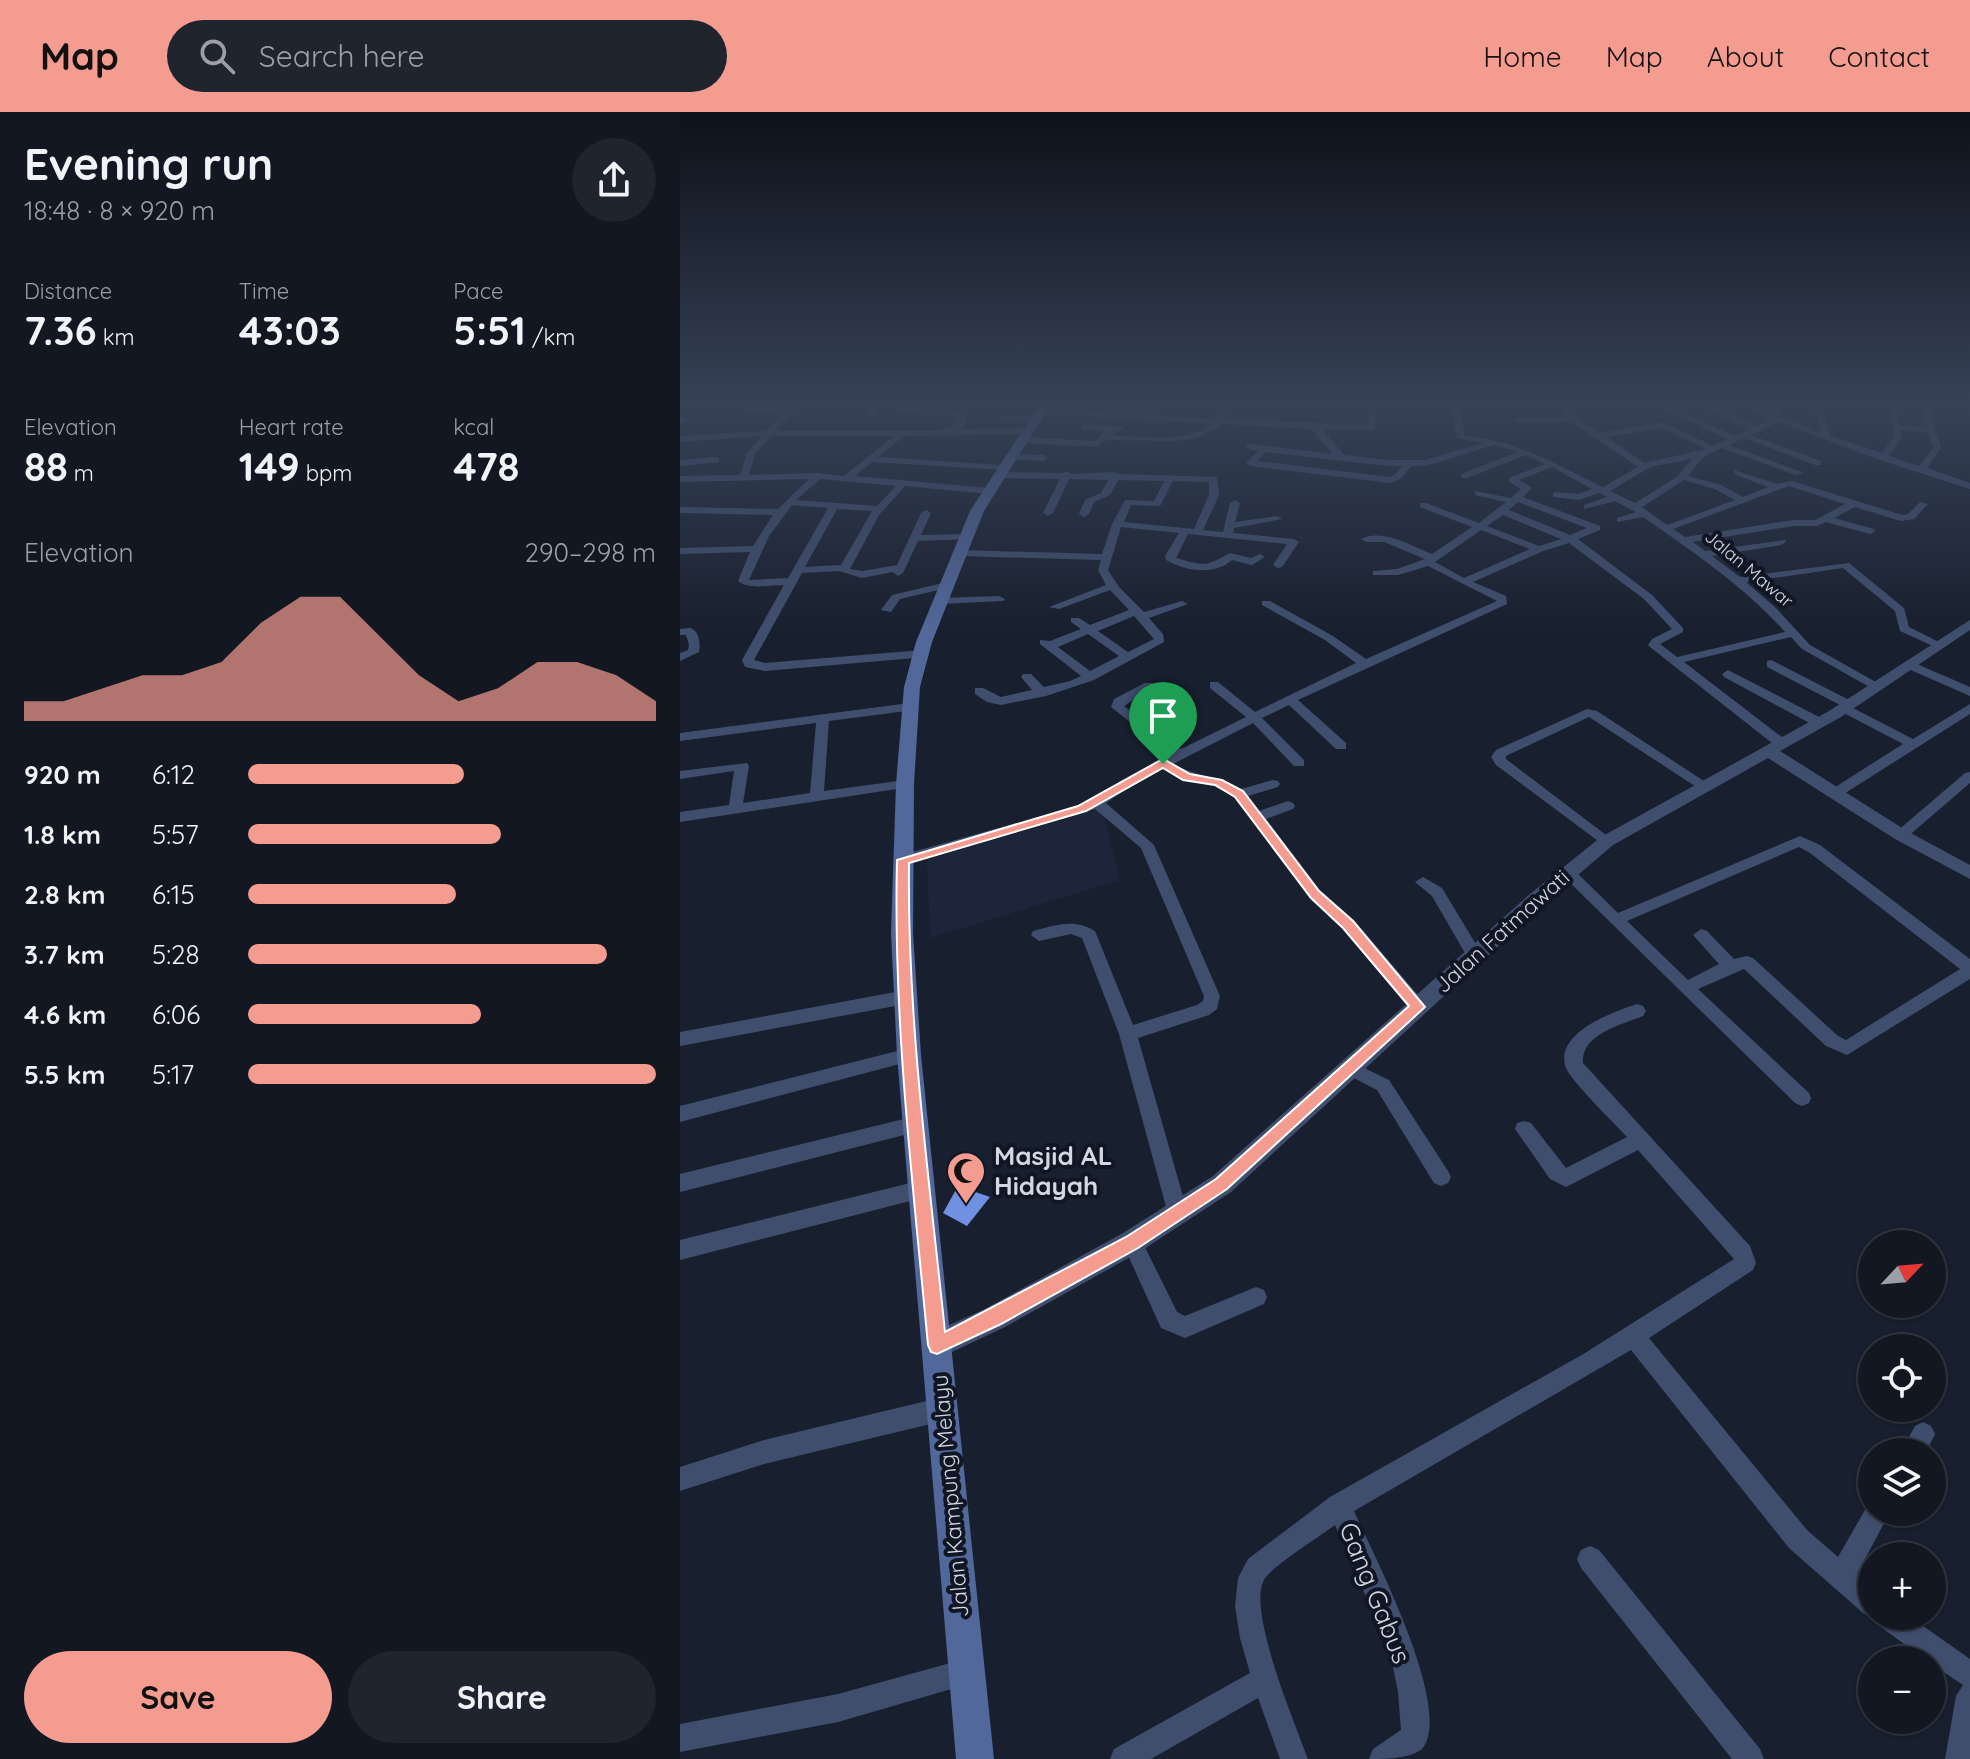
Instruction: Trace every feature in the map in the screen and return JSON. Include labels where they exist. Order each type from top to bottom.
[{"type":"main road","name":"Jalan Kampung Melayu","points":[[975,1759],[909,1055],[902,933],[903,860],[912,687],[964,545],[1000,479]]},
{"type":"street","points":[[815,479],[788,502],[754,549],[743,582],[842,569],[857,574],[899,570],[926,513]]},
{"type":"street","points":[[857,479],[903,483],[914,479]]},
{"type":"street","points":[[1048,513],[1065,479]]},
{"type":"street","points":[[1102,499],[1113,479]]},
{"type":"street","points":[[1084,514],[1090,500],[1157,504],[1169,479]]},
{"type":"street","points":[[1191,479],[1215,481],[1214,495],[1191,532],[1170,556],[1171,560],[1214,569],[1223,565],[1230,556],[1252,562],[1260,557]]},
{"type":"street","points":[[1364,488],[1373,479],[1396,479]]},
{"type":"street","points":[[1377,573],[1430,560],[1502,511],[1527,486],[1512,480],[1515,479]]},
{"type":"street","name":"Jalan Mawar","points":[[1581,479],[1640,510],[1687,540],[1738,580],[1806,647],[1877,686]]},
{"type":"street","points":[[1556,495],[1579,497],[1627,479]]},
{"type":"street","points":[[1620,520],[1640,510],[1680,479]]},
{"type":"street","points":[[1689,479],[1718,487],[1742,500]]},
{"type":"street","points":[[1755,479],[1776,487]]},
{"type":"street","points":[[1948,479],[1970,486]]},
{"type":"street","points":[[842,569],[880,509],[903,483]]},
{"type":"street","points":[[1667,528],[1792,483],[1905,519],[1923,504]]},
{"type":"street","points":[[1464,582],[1596,527],[1514,499],[1478,493]]},
{"type":"street","points":[[1587,507],[1616,497]]},
{"type":"street","points":[[788,502],[880,509]]},
{"type":"street","points":[[979,691],[1001,701],[1042,693],[1090,677],[1162,637],[1137,614],[1104,574],[1105,557],[1128,502]]},
{"type":"street","points":[[1227,535],[1235,503]]},
{"type":"street","points":[[1687,540],[1793,523],[1812,524],[1854,503]]},
{"type":"street","points":[[834,505],[748,660],[749,664],[765,667],[922,654]]},
{"type":"street","points":[[1423,505],[1539,549]]},
{"type":"street","points":[[680,510],[780,512]]},
{"type":"street","points":[[1502,511],[1570,539],[1648,597],[1678,629],[1678,633],[1654,643],[1674,661],[1834,794],[1970,873]]},
{"type":"street","points":[[1227,535],[1277,519]]},
{"type":"street","points":[[1826,519],[1870,531]]},
{"type":"street","points":[[1117,524],[1294,542],[1278,565]]},
{"type":"street","points":[[915,538],[1105,557]]},
{"type":"street","points":[[903,860],[1097,803],[1125,783],[1290,699],[1504,601],[1385,539],[1366,539]]},
{"type":"street","points":[[1704,554],[1781,542]]},
{"type":"street","points":[[680,551],[754,549]]},
{"type":"street","points":[[1738,580],[1843,565],[1900,610],[1904,629],[1939,645]]},
{"type":"street","points":[[1055,607],[1112,586]]},
{"type":"street","points":[[887,610],[896,597],[944,593],[999,599]]},
{"type":"street","points":[[1266,603],[1329,638],[1365,664]]},
{"type":"street","points":[[1090,677],[1045,643],[1137,614],[1182,604]]},
{"type":"street","points":[[1075,620],[1128,657]]},
{"type":"street","name":"Jalan Fatmawati","points":[[937,1345],[995,1318],[1132,1242],[1239,1171],[1418,1007],[1607,841],[1820,723],[1970,625]]},
{"type":"street","points":[[680,632],[690,631],[695,645],[693,652],[680,657]]},
{"type":"street","points":[[1674,661],[1794,633]]},
{"type":"street","points":[[1771,664],[1913,744]]},
{"type":"street","points":[[1910,665],[1970,692]]},
{"type":"street","points":[[1728,674],[1820,723]]},
{"type":"street","points":[[1027,677],[1042,693]]},
{"type":"street","points":[[1214,685],[1254,717],[1299,763]]},
{"type":"street","points":[[1149,686],[1118,702],[1117,707],[1180,755]]},
{"type":"street","points":[[1290,699],[1341,746]]},
{"type":"street","points":[[680,737],[910,707]]},
{"type":"street","points":[[1834,794],[1970,708]]},
{"type":"street","points":[[1607,841],[1498,757],[1587,713],[1706,787]]},
{"type":"street","points":[[817,797],[823,719]]},
{"type":"street","points":[[1163,764],[1187,777],[1218,782],[1239,794],[1315,894],[1348,924],[1418,1007]]},
{"type":"street","points":[[680,775],[742,766],[735,809]]},
{"type":"street","points":[[1901,835],[1970,776]]},
{"type":"street","points":[[680,817],[905,784]]},
{"type":"street","points":[[1239,794],[1273,784]]},
{"type":"street","points":[[1097,803],[1141,839],[1151,853],[1212,996],[1211,1004],[1203,1010],[1128,1034]]},
{"type":"street","points":[[1257,817],[1288,806]]},
{"type":"street","points":[[1618,919],[1800,841],[1815,849],[1970,969],[1847,1048],[1832,1041],[1752,964],[1741,962],[1686,988]]},
{"type":"street","points":[[1568,873],[1802,1098]]},
{"type":"street","points":[[1423,882],[1437,892],[1475,956]]},
{"type":"street","points":[[1039,935],[1066,928],[1082,929],[1089,935],[1128,1034],[1178,1214]]},
{"type":"street","points":[[1701,935],[1731,966]]},
{"type":"street","points":[[680,1039],[906,997]]},
{"type":"street","points":[[1294,1759],[1265,1679],[1250,1616],[1247,1591],[1251,1575],[1339,1506],[1633,1335],[1748,1261],[1574,1066],[1571,1054],[1575,1044],[1583,1037],[1637,1011]]},
{"type":"street","points":[[680,1114],[909,1055]]},
{"type":"street","points":[[1352,1069],[1383,1085],[1441,1177]]},
{"type":"street","points":[[680,1183],[916,1124]]},
{"type":"street","points":[[1524,1129],[1557,1173],[1566,1178],[1640,1140]]},
{"type":"street","points":[[680,1250],[922,1189]]},
{"type":"street","points":[[1132,1242],[1169,1320],[1185,1327],[1256,1297]]},
{"type":"street","points":[[1633,1335],[1798,1539],[1858,1592]]},
{"type":"street","points":[[680,1479],[764,1452],[943,1409]]},
{"type":"street","name":"Gang Gabus","points":[[1339,1506],[1403,1651],[1412,1692],[1415,1730],[1412,1739],[1383,1759]]},
{"type":"street","points":[[1841,1577],[1870,1526]]},
{"type":"street","points":[[1590,1559],[1750,1759]]},
{"type":"street","points":[[1907,1630],[1970,1675]]},
{"type":"street","points":[[680,1738],[838,1708],[965,1672]]},
{"type":"street","points":[[1124,1759],[1265,1679]]},
{"type":"street","points":[[1959,1759],[1970,1696]]},
{"type":"shaded area","points":[[1102,808],[1120,880],[930,938],[927,860]]},
{"type":"building","name":"Masjid AL Hidayah","points":[[958,1186],[990,1197],[967,1226],[943,1213]]},
{"type":"place","name":"Masjid AL Hidayah","points":[[966,1205]]},
{"type":"route","points":[[1163,764],[1187,777],[1233,788],[1315,894],[1348,924],[1418,1007],[1222,1184],[1132,1242],[995,1318],[937,1345],[909,1055],[902,933],[903,860],[1082,809],[1163,764]]}]
